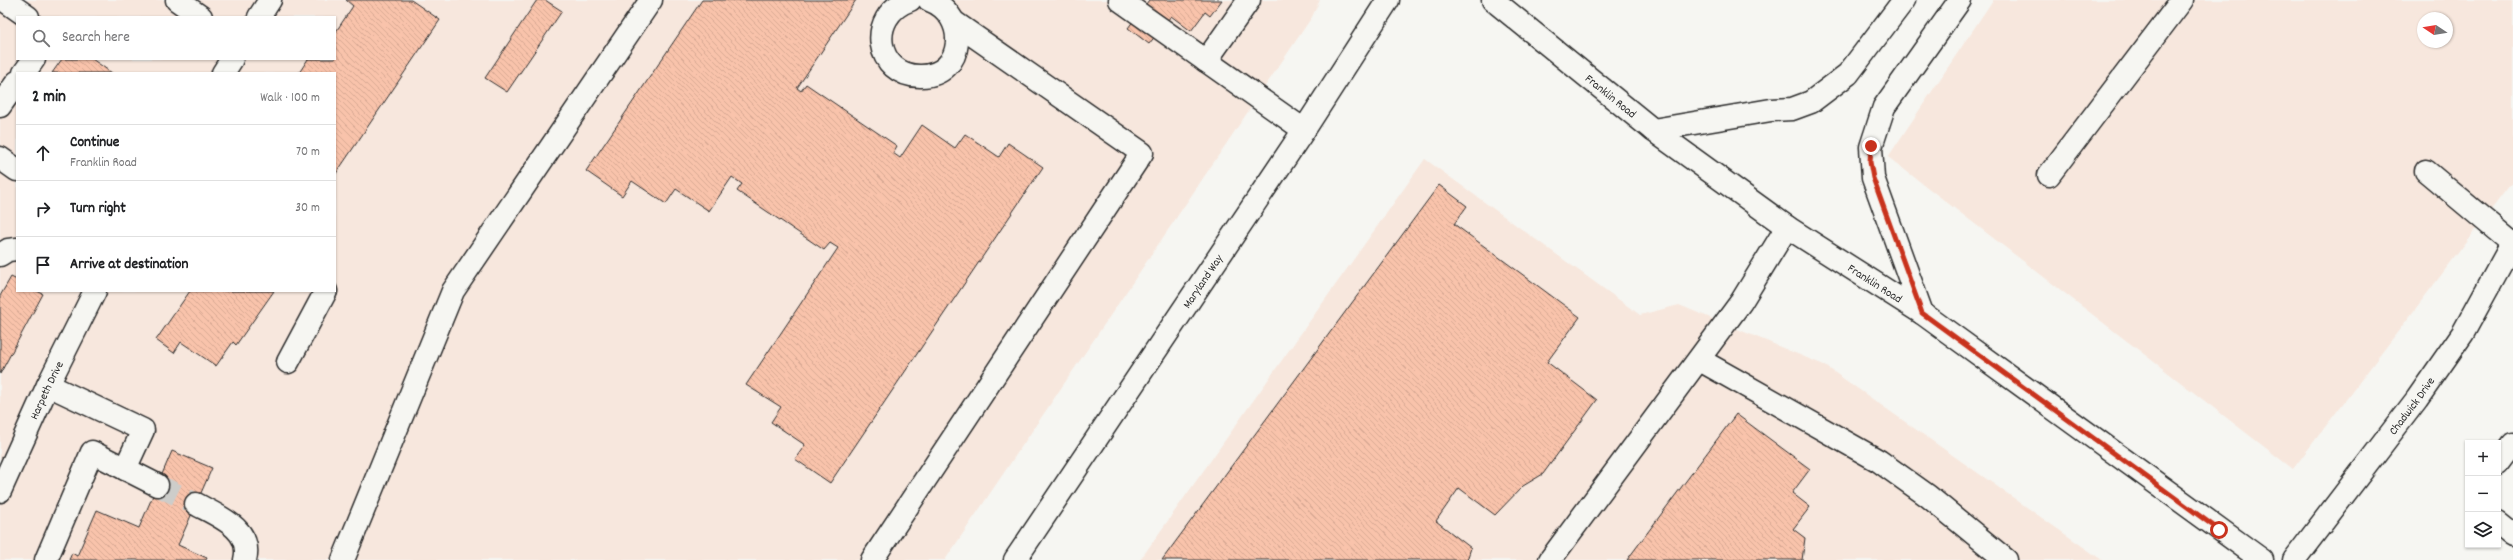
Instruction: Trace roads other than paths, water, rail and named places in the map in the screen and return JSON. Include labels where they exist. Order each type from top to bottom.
[{"type":"main road","points":[[4,0],[27,16]]},
{"type":"main road","points":[[177,0],[200,16]]},
{"type":"main road","points":[[260,16],[270,0]]},
{"type":"main road","points":[[343,560],[453,291],[651,0]]},
{"type":"main road","points":[[902,3],[883,23],[881,30],[882,47],[892,65],[898,70],[914,76],[926,76],[938,72],[951,59],[958,42],[954,22],[946,9],[929,0]]},
{"type":"main road","points":[[1120,0],[1304,130]]},
{"type":"main road","points":[[1206,61],[1249,0]]},
{"type":"main road","name":"Maryland Way","points":[[1015,560],[1304,130],[1388,0]]},
{"type":"main road","name":"Franklin Road","points":[[1493,0],[1653,130],[1787,227],[1922,313],[2262,560]]},
{"type":"main road","points":[[1653,130],[1771,110],[1792,109],[1811,102],[1848,74],[1904,0]]},
{"type":"main road","points":[[1922,313],[1873,178],[1870,162],[1871,146],[1884,107],[1960,0]]},
{"type":"main road","points":[[2049,176],[2182,0]]},
{"type":"main road","points":[[872,560],[1142,153],[954,22]]},
{"type":"main road","points":[[25,72],[33,60]]},
{"type":"main road","points":[[224,72],[231,60]]},
{"type":"main road","points":[[0,106],[16,83]]},
{"type":"main road","points":[[0,158],[16,169]]},
{"type":"main road","points":[[2426,171],[2513,242]]},
{"type":"main road","points":[[1550,560],[1700,360],[1741,302],[1787,227]]},
{"type":"main road","name":"Chadwick Drive","points":[[2294,560],[2417,400],[2463,333],[2513,242]]},
{"type":"main road","points":[[0,255],[8,250],[16,249]]},
{"type":"main road","name":"Harpeth Drive","points":[[0,491],[8,452],[48,386],[95,292]]},
{"type":"main road","points":[[288,362],[325,292]]},
{"type":"main road","points":[[1700,360],[1879,461],[1928,496],[2006,560]]},
{"type":"main road","points":[[48,386],[143,430],[125,469]]},
{"type":"main road","points":[[2501,460],[2513,444]]},
{"type":"main road","points":[[46,560],[92,452],[157,485]]},
{"type":"main road","points":[[196,504],[227,520],[241,533],[248,550],[245,560]]},
{"type":"main road","points":[[2501,525],[2513,534]]},
{"type":"tunnel","points":[[157,485],[196,504]]}]
